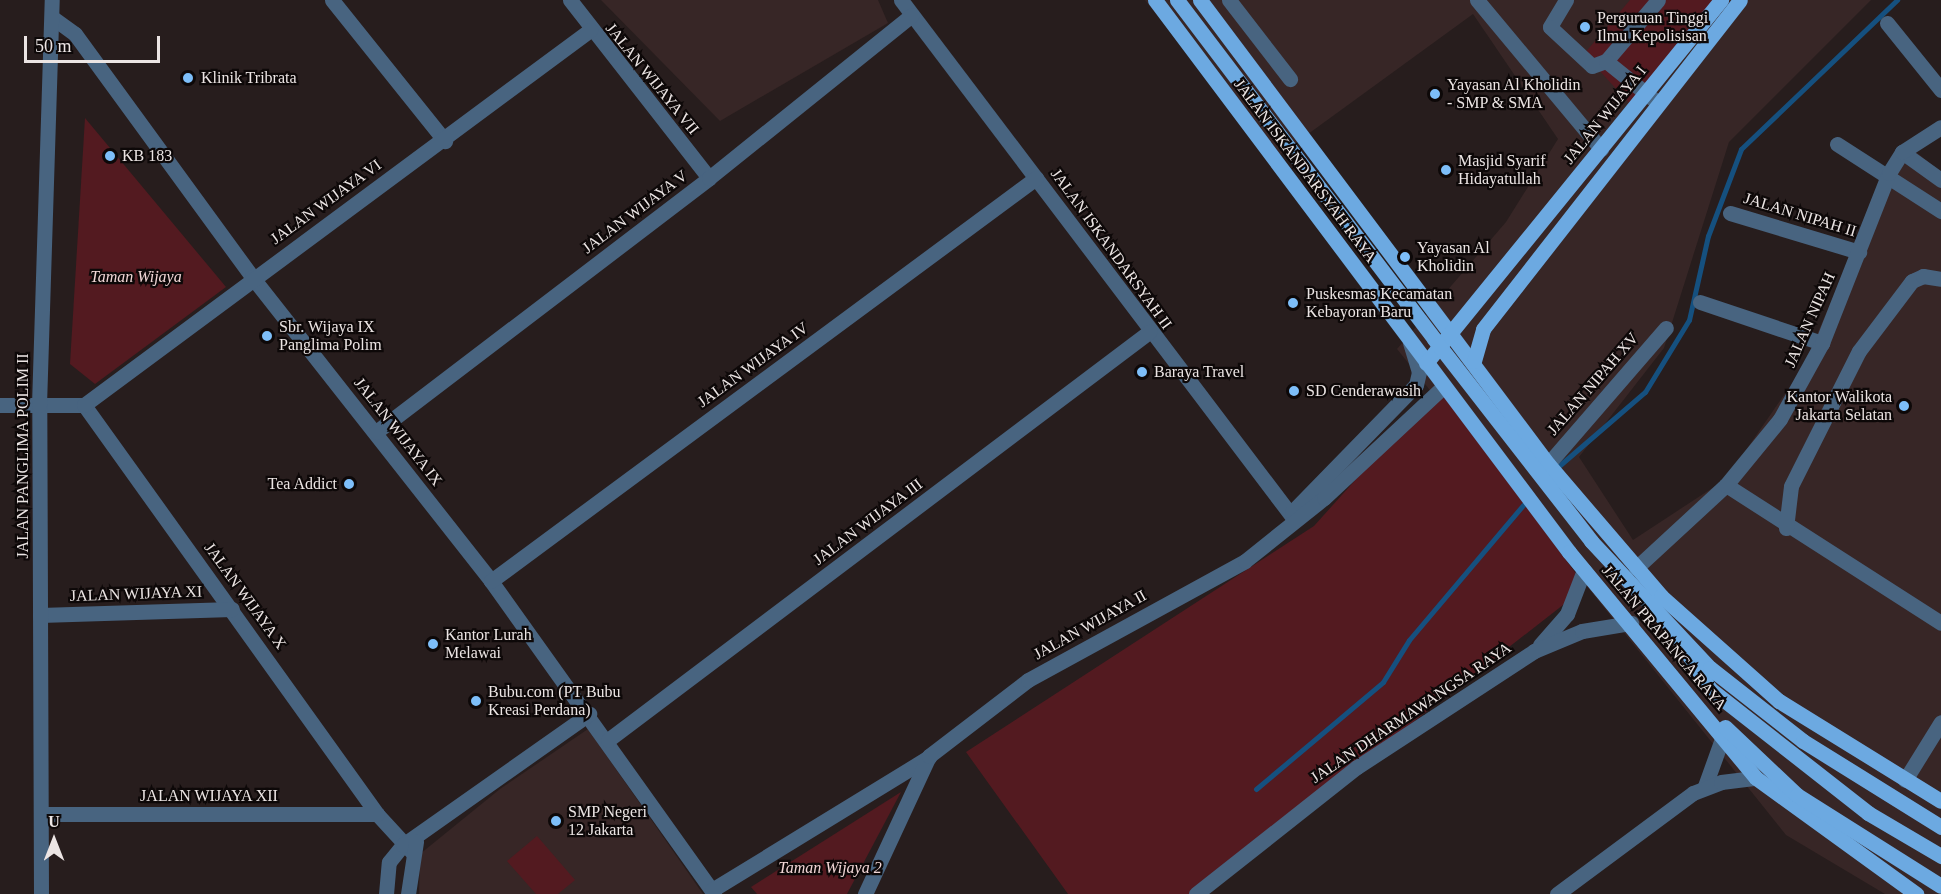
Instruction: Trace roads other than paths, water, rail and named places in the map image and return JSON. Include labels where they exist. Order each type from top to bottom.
[{"type":"main road","name":"JALAN ISKANDARSYAH RAYA","points":[[1155,0],[1426,363]]},
{"type":"main road","points":[[1177,0],[1591,541],[1710,668],[1803,741],[1941,827]]},
{"type":"main road","name":"JALAN ISKANDARSYAH RAYA","points":[[1200,0],[1454,332]]},
{"type":"main road","name":"JALAN WIJAYA I","points":[[1474,361],[1483,329],[1721,0]]},
{"type":"main road","name":"JALAN WIJAYA I","points":[[1426,363],[1454,332],[1601,149],[1652,98],[1740,0]]},
{"type":"main road","name":"JALAN PRAPANCA RAYA","points":[[1454,332],[1548,464],[1661,596],[1779,701],[1941,801]]},
{"type":"main road","name":"JALAN PRAPANCA RAYA","points":[[1426,363],[1584,570],[1695,701],[1727,734],[1756,778],[1916,894]]},
{"type":"main road","points":[[1661,596],[1676,639],[1710,689],[1868,813],[1941,856]]},
{"type":"main road","points":[[1727,734],[1797,795],[1941,886]]},
{"type":"street","points":[[52,0],[53,18]]},
{"type":"street","points":[[332,0],[445,141]]},
{"type":"street","name":"JALAN WIJAYA VII","points":[[570,0],[590,30],[709,178]]},
{"type":"street","name":"JALAN ISKANDARSYAH II","points":[[901,0],[1149,332],[1292,516]]},
{"type":"street","points":[[1230,0],[1290,79]]},
{"type":"street","points":[[1477,0],[1601,149]]},
{"type":"street","points":[[1566,0],[1550,22],[1554,33],[1584,65],[1606,61],[1658,0]]},
{"type":"street","name":"JALAN WIJAYA V","points":[[376,432],[709,178],[912,15]]},
{"type":"street","name":"JALAN WIJAYA IX","points":[[53,18],[75,34],[252,277],[491,581],[608,740],[713,892]]},
{"type":"street","name":"JALAN PANGLIMA POLIM II","points":[[41,894],[39,405],[53,18]]},
{"type":"street","points":[[1887,23],[1941,90]]},
{"type":"street","name":"JALAN WIJAYA VI","points":[[84,405],[252,277],[445,141],[590,30]]},
{"type":"street","points":[[1606,61],[1652,98]]},
{"type":"street","name":"JALAN NIPAH","points":[[1636,568],[1726,486],[1780,419],[1822,343],[1889,173],[1902,152],[1941,126]]},
{"type":"street","points":[[1837,144],[1889,173],[1941,211]]},
{"type":"street","points":[[1902,152],[1941,180]]},
{"type":"street","name":"JALAN WIJAYA IV","points":[[491,581],[1036,178]]},
{"type":"street","name":"JALAN NIPAH II","points":[[1730,213],[1859,252]]},
{"type":"street","points":[[1786,528],[1791,486],[1859,351],[1912,281],[1923,276],[1941,279]]},
{"type":"street","points":[[1700,302],[1822,343]]},
{"type":"street","name":"JALAN NIPAH XV","points":[[1548,464],[1666,328]]},
{"type":"street","name":"JALAN WIJAYA III","points":[[608,740],[1149,332]]},
{"type":"street","name":"JALAN WIJAYA II","points":[[713,892],[929,756],[1028,680],[1245,561],[1274,536],[1416,385],[1419,372],[1410,342]]},
{"type":"street","name":"JALAN WIJAYA II","points":[[1292,516],[1324,498],[1443,387]]},
{"type":"street","points":[[0,405],[84,405]]},
{"type":"street","name":"JALAN WIJAYA X","points":[[84,405],[377,814],[407,848]]},
{"type":"street","points":[[1726,486],[1754,508],[1941,623]]},
{"type":"street","name":"JALAN DHARMAWANGSA RAYA","points":[[1534,651],[1567,614],[1584,570]]},
{"type":"street","name":"JALAN WIJAYA XI","points":[[40,615],[232,609]]},
{"type":"street","name":"JALAN DHARMAWANGSA RAYA","points":[[1196,894],[1357,767],[1534,651],[1582,631],[1631,623]]},
{"type":"street","points":[[386,894],[390,862],[407,848],[421,829],[589,714]]},
{"type":"street","points":[[1905,780],[1941,722]]},
{"type":"street","points":[[1705,786],[1727,734]]},
{"type":"street","name":"JALAN WIJAYA II","points":[[865,894],[929,756]]},
{"type":"street","points":[[1559,894],[1705,786],[1756,778]]},
{"type":"street","name":"JALAN WIJAYA XII","points":[[41,814],[377,814]]},
{"type":"street","points":[[407,848],[408,894]]},
{"type":"waterway","points":[[1560,465],[1645,392],[1689,320],[1708,236],[1741,149],[1897,0]]},
{"type":"waterway","points":[[1256,789],[1383,682],[1409,640],[1523,505]]},
{"type":"place","name":"Perguruan Tinggi Ilmu Kepolisisan","points":[[1585,27]]},
{"type":"place","name":"Klinik Tribrata","points":[[188,78]]},
{"type":"place","name":"Yayasan Al Kholidin - SMP & SMA","points":[[1435,94]]},
{"type":"place","name":"KB 183","points":[[110,156]]},
{"type":"place","name":"Masjid Syarif Hidayatullah","points":[[1446,170]]},
{"type":"place","name":"Yayasan Al Kholidin","points":[[1405,257]]},
{"type":"place","name":"Puskesmas Kecamatan Kebayoran Baru","points":[[1293,303]]},
{"type":"place","name":"Sbr. Wijaya IX Panglima Polim","points":[[267,336]]},
{"type":"place","name":"Baraya Travel","points":[[1142,372]]},
{"type":"place","name":"SD Cenderawasih","points":[[1294,391]]},
{"type":"place","name":"Kantor Walikota Jakarta Selatan","points":[[1904,406]]},
{"type":"place","name":"Tea Addict","points":[[349,484]]},
{"type":"place","name":"Kantor Lurah Melawai","points":[[433,644]]},
{"type":"place","name":"Bubu.com (PT Bubu Kreasi Perdana)","points":[[476,701]]},
{"type":"place","name":"SMP Negeri 12 Jakarta","points":[[556,821]]},
{"type":"park label","name":"Taman Wijaya","points":[[136,277]]},
{"type":"park label","name":"Taman Wijaya 2","points":[[830,868]]}]
